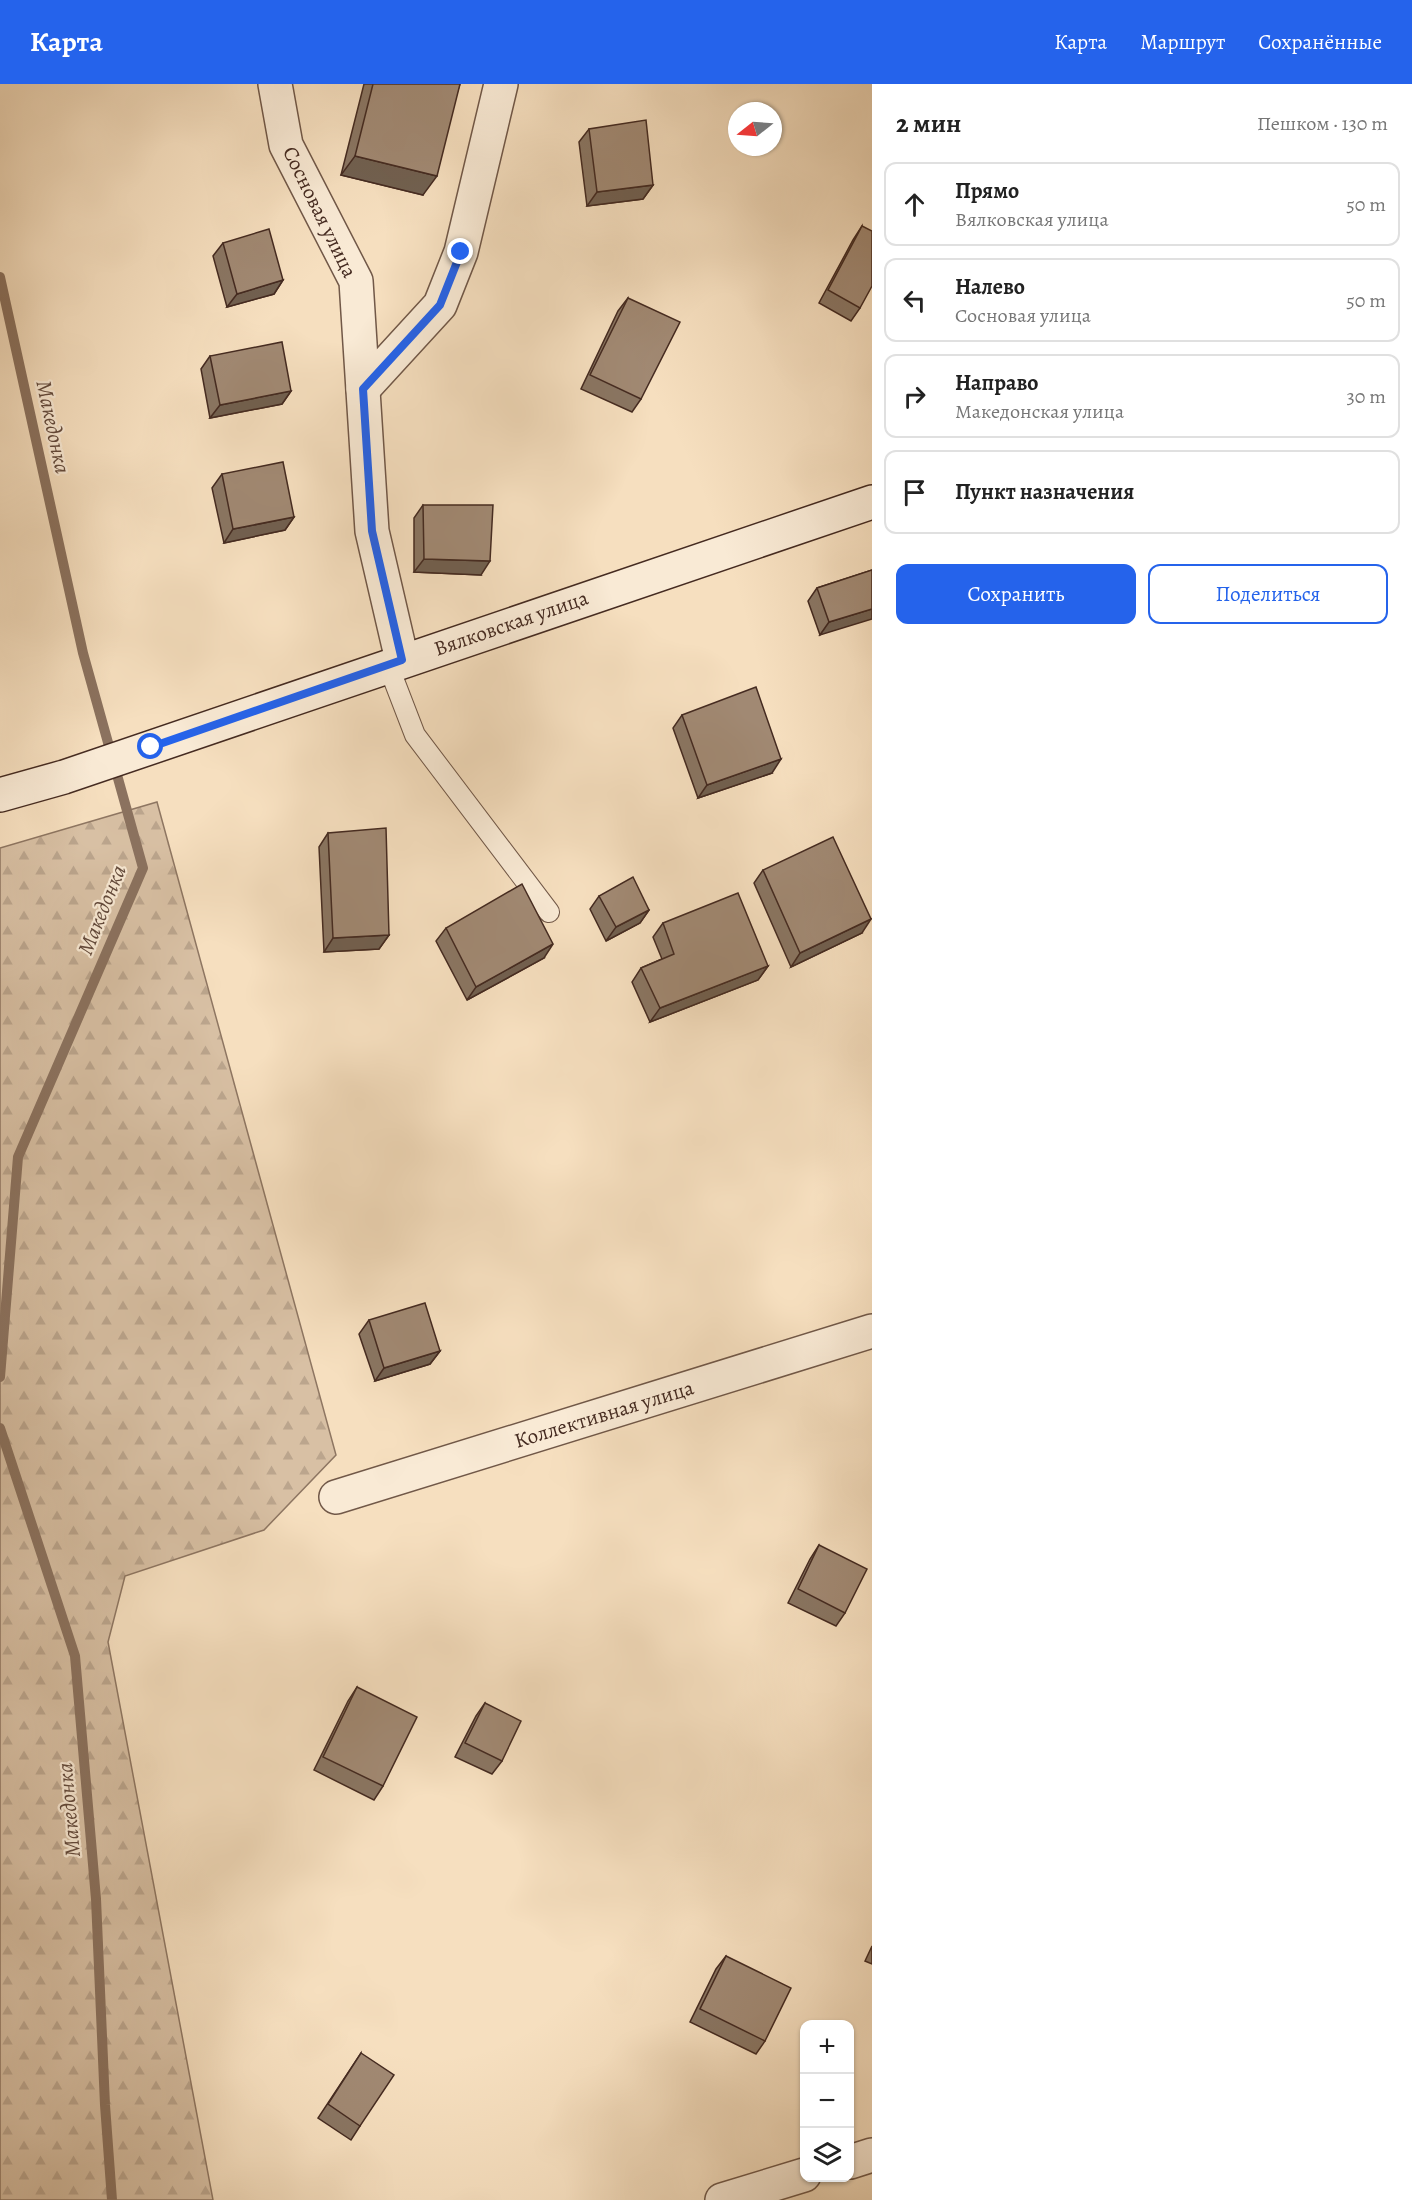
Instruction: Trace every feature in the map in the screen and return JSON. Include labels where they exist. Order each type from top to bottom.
[{"type":"street","name":"Сосновая улица","points":[[275,84],[286,145],[356,280],[372,531],[395,663]]},
{"type":"street","points":[[363,389],[440,305],[461,252],[501,84]]},
{"type":"street","name":"Вялковская улица","points":[[0,795],[64,777],[872,502]]},
{"type":"street","name":"Коллективная улица","points":[[336,1497],[872,1331]]},
{"type":"street","points":[[854,2160],[872,2155]]},
{"type":"street","points":[[722,2200],[800,2176]]},
{"type":"lane","points":[[395,663],[415,735],[549,912]]},
{"type":"green space","points":[[157,802],[336,1455],[264,1530],[125,1576],[108,1642],[213,2200],[0,2200],[0,848]]},
{"type":"building","points":[[373,84],[460,84],[437,176],[355,156]]},
{"type":"building","points":[[646,120],[653,185],[597,192],[589,129]]},
{"type":"building","points":[[862,226],[872,231],[872,286],[860,308],[828,290]]},
{"type":"building","points":[[269,229],[283,280],[237,294],[223,243]]},
{"type":"building","points":[[628,298],[680,322],[641,399],[590,375]]},
{"type":"building","points":[[282,342],[291,391],[220,405],[210,356]]},
{"type":"building","points":[[283,462],[294,517],[233,529],[222,474]]},
{"type":"building","points":[[423,505],[493,505],[490,561],[424,559]]},
{"type":"building","points":[[872,570],[872,609],[829,622],[817,588]]},
{"type":"building","points":[[756,687],[781,759],[707,785],[682,715]]},
{"type":"building","points":[[386,828],[389,935],[333,938],[328,833]]},
{"type":"building","points":[[833,837],[871,919],[800,953],[763,870]]},
{"type":"building","points":[[633,877],[649,910],[616,927],[599,896]]},
{"type":"building","points":[[522,884],[553,944],[476,987],[446,928]]},
{"type":"building","points":[[738,893],[768,966],[660,1008],[641,968],[674,954],[663,923]]},
{"type":"building","points":[[425,1303],[440,1351],[384,1368],[369,1320]]},
{"type":"building","points":[[819,1545],[867,1569],[845,1613],[798,1589]]},
{"type":"building","points":[[357,1687],[417,1717],[383,1786],[323,1757]]},
{"type":"building","points":[[485,1703],[521,1721],[502,1761],[465,1743]]},
{"type":"building","points":[[726,1956],[791,1988],[765,2041],[700,2009]]},
{"type":"building","points":[[361,2053],[394,2075],[360,2126],[328,2104]]},
{"type":"waterway","name":"Македонка","points":[[0,277],[83,653],[143,868],[18,1157],[0,1377]]},
{"type":"waterway","name":"Македонка","points":[[0,1428],[75,1656],[96,1899],[105,2105],[112,2200]]},
{"type":"route","points":[[151,747],[402,660],[372,531],[363,389],[440,305],[461,252]]}]
